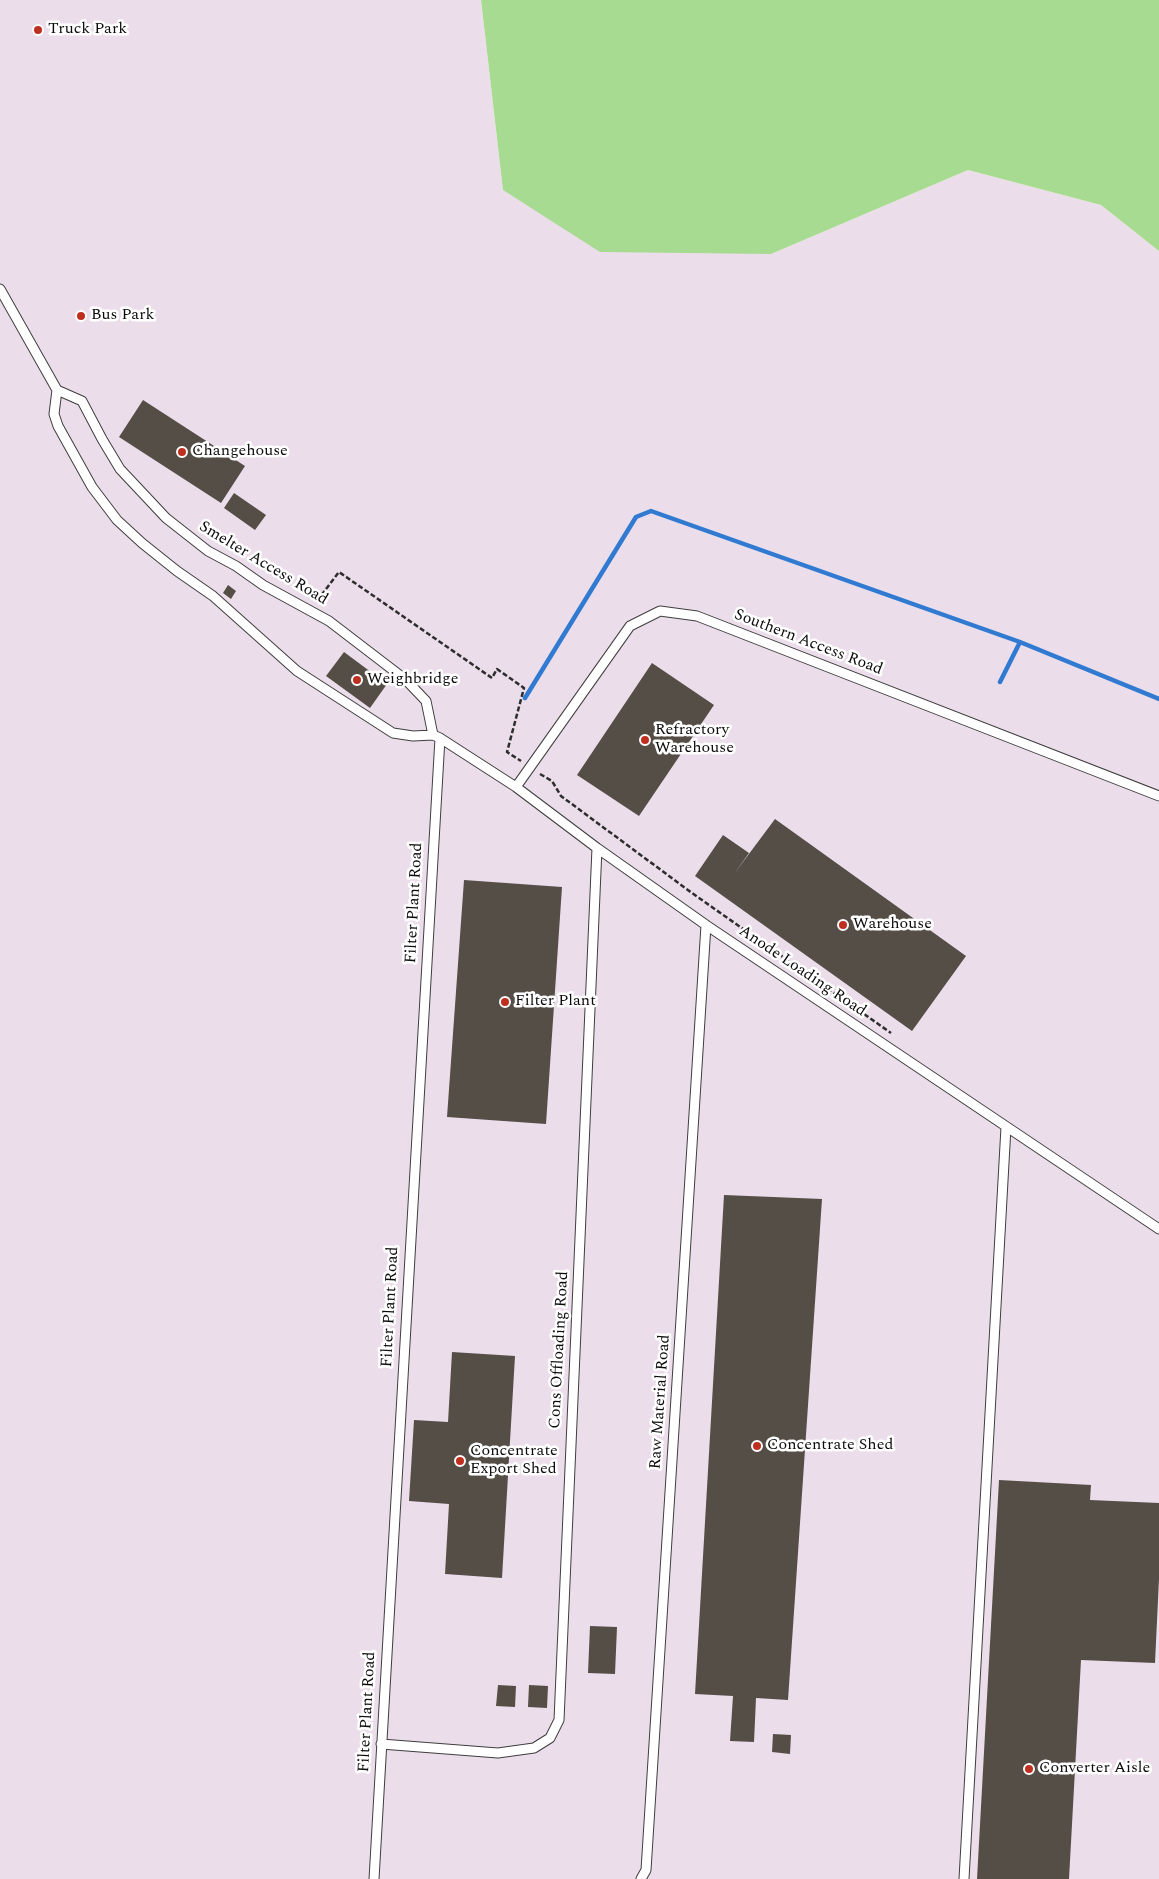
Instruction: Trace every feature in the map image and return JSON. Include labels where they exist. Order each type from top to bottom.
[{"type":"lane","points":[[0,289],[57,390],[54,414],[65,440],[97,494],[117,520],[177,571],[213,596],[297,671],[393,733],[413,736],[436,736]]},
{"type":"lane","name":"Smelter Access Road","points":[[57,390],[82,401],[120,470],[166,518],[208,551],[236,566],[263,585],[310,610],[349,636],[406,680],[426,701],[436,736]]},
{"type":"lane","name":"Southern Access Road","points":[[516,787],[630,626],[660,611],[698,616],[1159,796]]},
{"type":"lane","name":"Anode Loading Road","points":[[436,736],[516,787],[597,848],[706,925],[1159,1229]]},
{"type":"lane","name":"Filter Plant Road","points":[[374,1879],[436,736]]},
{"type":"lane","name":"Cons Offloading Road","points":[[381,1744],[498,1753],[534,1748],[550,1738],[558,1720],[597,848]]},
{"type":"lane","name":"Raw Material Road","points":[[641,1879],[646,1870],[706,925]]},
{"type":"lane","points":[[964,1879],[1006,1126]]},
{"type":"path","points":[[310,610],[339,572],[492,678],[497,669],[524,688],[507,752],[552,781],[561,796],[692,893],[893,1034]]},
{"type":"shaded area","points":[[0,0],[481,0],[503,190],[771,254],[968,170],[1101,205],[1159,251],[1159,1879],[0,1879]]},
{"type":"green space","points":[[481,0],[1159,0],[1159,251],[1101,205],[968,170],[771,254],[600,252],[503,190]]},
{"type":"building","name":"Changehouse","points":[[143,400],[245,466],[221,503],[119,437]]},
{"type":"building","points":[[234,493],[266,515],[255,530],[224,508]]},
{"type":"building","points":[[228,585],[236,591],[231,599],[223,593]]},
{"type":"building","name":"Weighbridge","points":[[344,652],[387,684],[370,708],[326,676]]},
{"type":"building","name":"Refractory Warehouse","points":[[652,663],[714,705],[639,816],[577,775]]},
{"type":"building","name":"Warehouse","points":[[775,819],[966,956],[912,1031],[695,876],[723,835],[749,853],[734,874]]},
{"type":"building","name":"Filter Plant","points":[[464,880],[562,887],[546,1124],[447,1117]]},
{"type":"building","name":"Concentrate Shed","points":[[724,1195],[822,1199],[788,1700],[756,1698],[754,1742],[730,1741],[733,1696],[695,1694]]},
{"type":"building","name":"Concentrate Export Shed","points":[[452,1352],[515,1356],[502,1578],[445,1574],[449,1504],[409,1501],[414,1420],[448,1422]]},
{"type":"building","name":"Converter Aisle","points":[[999,1480],[1091,1485],[1090,1500],[1159,1503],[1159,1579],[1155,1663],[1081,1660],[1069,1879],[977,1879]]},
{"type":"building","points":[[590,1626],[617,1627],[615,1674],[588,1673]]},
{"type":"building","points":[[498,1685],[516,1686],[515,1707],[496,1706]]},
{"type":"building","points":[[529,1685],[548,1686],[547,1708],[528,1707]]},
{"type":"building","points":[[773,1734],[791,1735],[790,1754],[772,1752]]},
{"type":"waterway","points":[[525,698],[636,517],[651,511],[1020,642],[1159,699]]},
{"type":"waterway","points":[[1000,682],[1020,642]]},
{"type":"place","name":"Truck Park","points":[[38,30]]},
{"type":"place","name":"Bus Park","points":[[81,316]]},
{"type":"place","name":"Changehouse","points":[[182,452]]},
{"type":"place","name":"Weighbridge","points":[[357,680]]},
{"type":"place","name":"Refractory Warehouse","points":[[645,740]]},
{"type":"place","name":"Warehouse","points":[[843,925]]},
{"type":"place","name":"Filter Plant","points":[[505,1002]]},
{"type":"place","name":"Concentrate Shed","points":[[757,1446]]},
{"type":"place","name":"Concentrate Export Shed","points":[[460,1461]]},
{"type":"place","name":"Converter Aisle","points":[[1029,1769]]}]
